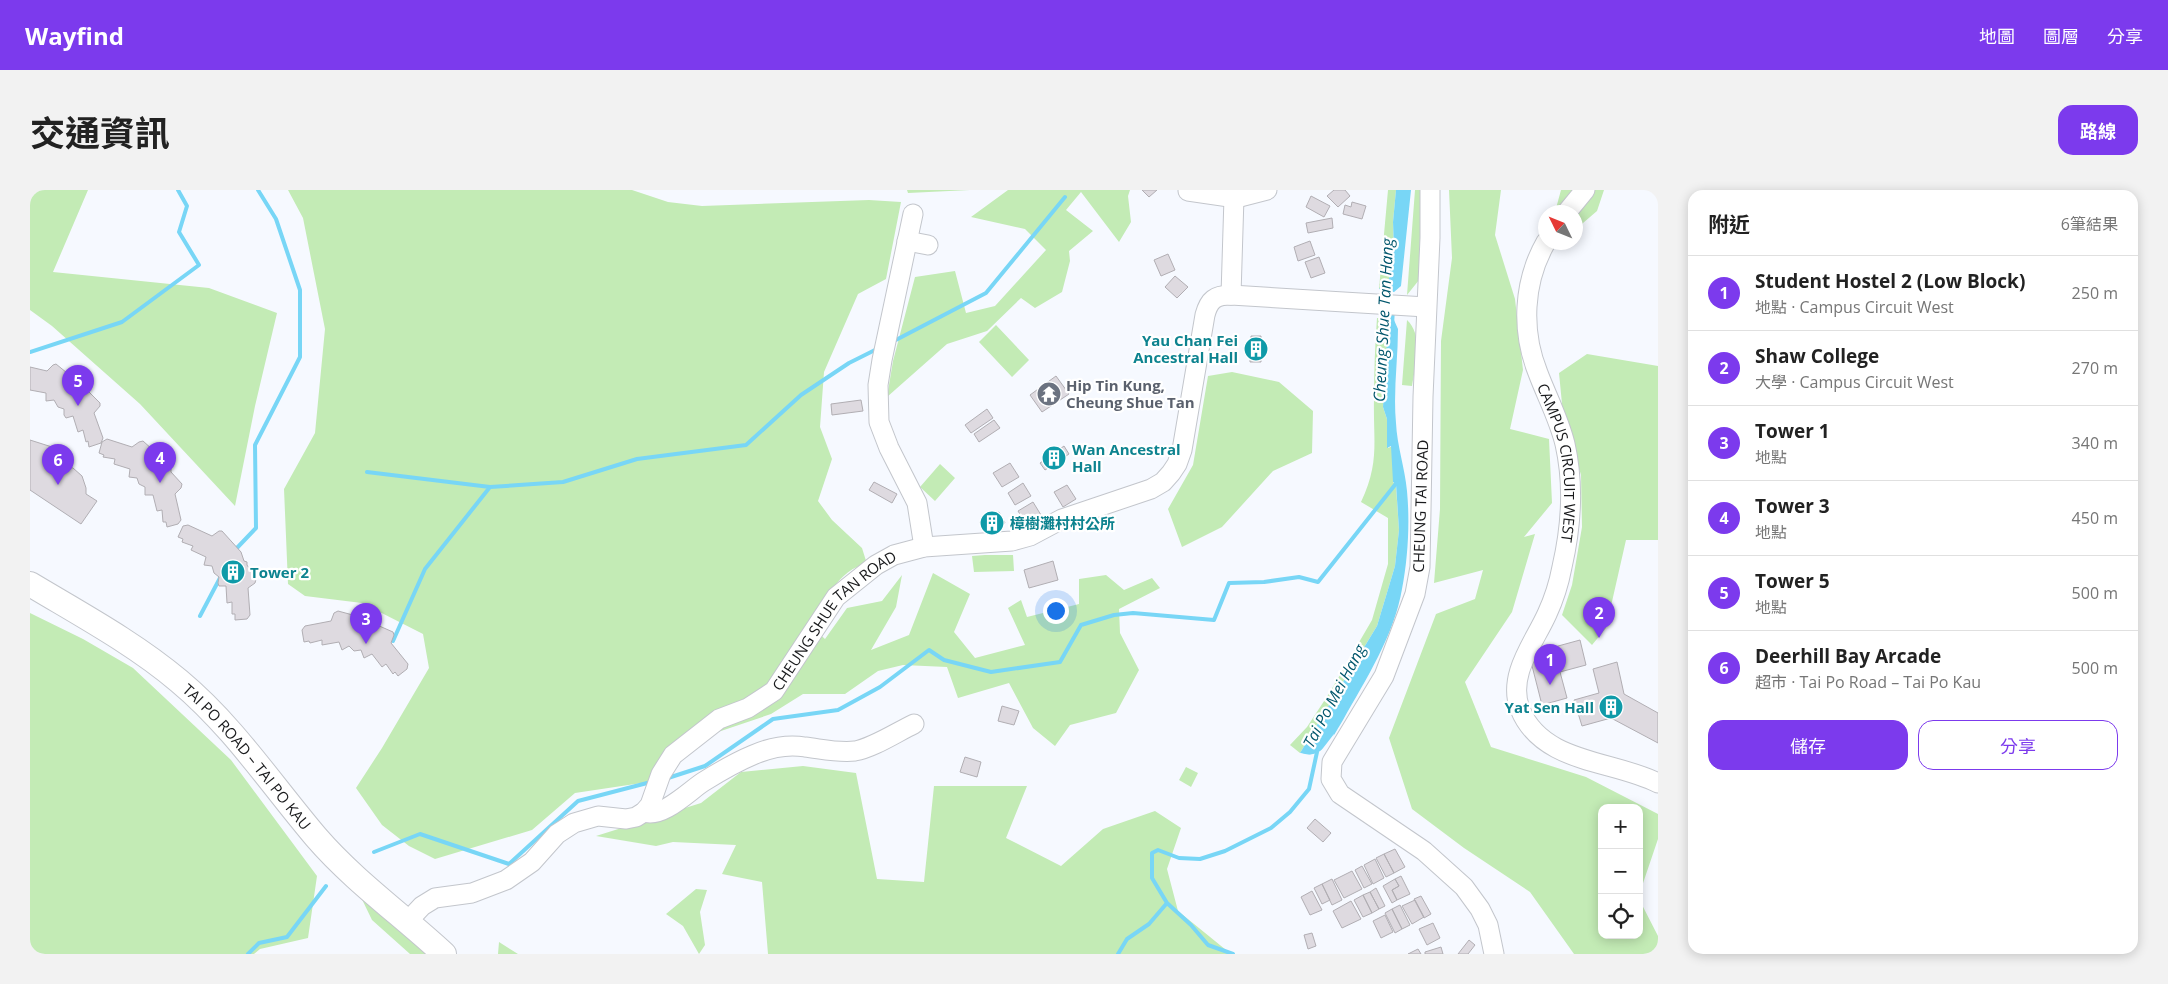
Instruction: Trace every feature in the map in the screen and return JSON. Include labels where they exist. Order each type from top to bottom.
[{"type":"main road","name":"TAI PO ROAD – TAI PO KAU","points":[[30,584],[132,647],[179,681],[244,746],[329,851],[369,889],[444,954]]},
{"type":"street","points":[[1188,191],[1234,197],[1247,196],[1268,190]]},
{"type":"street","name":"CHEUNG TAI ROAD","points":[[1430,190],[1420,567],[1414,594],[1384,676],[1332,762],[1330,770],[1334,787],[1340,794],[1424,851],[1464,887],[1480,909],[1488,925],[1494,954]]},
{"type":"street","points":[[1573,205],[1585,190]]},
{"type":"street","points":[[1234,197],[1231,295],[1426,307]]},
{"type":"street","points":[[913,214],[882,360],[878,385],[879,422],[888,448],[917,503],[924,547]]},
{"type":"street","points":[[907,241],[928,246]]},
{"type":"street","name":"CAMPUS CIRCUIT WEST","points":[[1543,250],[1532,276],[1527,305],[1529,343],[1538,375],[1554,409],[1564,443],[1570,486],[1569,517],[1564,559],[1553,599],[1518,675],[1517,691],[1520,707],[1530,725],[1557,749],[1576,757],[1641,774],[1658,783]]},
{"type":"street","name":"CHEUNG SHUE TAN ROAD","points":[[648,806],[661,774],[677,751],[711,724],[725,716],[748,708],[774,691],[831,603],[850,584],[886,560],[909,550],[924,547],[1019,540],[1062,519],[1144,493],[1162,482],[1177,464],[1182,450],[1207,305],[1214,298],[1231,295]]},
{"type":"street","points":[[408,921],[422,906],[435,898],[472,893],[506,880],[532,862],[557,834],[574,823],[598,816],[636,817],[648,806],[651,814],[668,808],[702,783],[739,761],[763,751],[795,746],[826,751],[854,751],[914,724]]},
{"type":"green space","points":[[30,190],[88,190],[53,272],[209,288],[277,313],[255,406],[235,506],[140,404],[52,326],[30,310]]},
{"type":"green space","points":[[288,190],[632,190],[668,202],[702,206],[869,200],[901,202],[886,279],[858,294],[824,372],[820,427],[832,459],[818,501],[832,520],[862,548],[867,564],[848,572],[840,580],[826,598],[810,625],[825,639],[847,608],[882,601],[902,575],[896,607],[871,650],[909,635],[933,573],[970,594],[954,632],[975,658],[1025,645],[1008,608],[1021,600],[1027,617],[1079,604],[1079,579],[1106,575],[1124,590],[1152,578],[1160,588],[1119,609],[1120,633],[1139,670],[1116,713],[1070,725],[1055,746],[1033,728],[1009,683],[958,698],[947,667],[903,665],[878,671],[845,694],[803,694],[771,714],[718,732],[655,781],[575,793],[532,830],[435,859],[409,846],[382,825],[356,788],[429,668],[423,634],[362,603],[305,596],[288,584],[284,489],[315,433],[325,329],[303,218]]},
{"type":"green space","points":[[907,190],[970,190],[908,193]]},
{"type":"green space","points":[[1008,190],[1130,190],[1128,196],[1131,222],[1119,242],[1081,192],[1066,210],[1093,231],[1069,251],[1070,261],[1062,292],[1035,308],[1021,298],[987,331],[947,344],[887,397],[893,361],[915,277],[955,271],[966,313],[995,306],[1046,250],[1025,229],[971,217]]},
{"type":"green space","points":[[1388,190],[1396,190],[1393,222],[1394,250],[1390,258],[1389,281],[1379,289]]},
{"type":"green space","points":[[1415,190],[1421,190],[1419,280],[1407,295]]},
{"type":"green space","points":[[1449,190],[1501,190],[1495,235],[1515,299],[1523,370],[1510,429],[1549,439],[1552,503],[1524,537],[1535,534],[1512,612],[1465,682],[1491,747],[1586,777],[1639,804],[1598,804],[1598,939],[1643,939],[1643,907],[1658,936],[1658,954],[1574,954],[1530,892],[1464,848],[1412,809],[1389,738],[1436,614],[1475,599],[1483,570],[1434,583],[1440,509],[1441,341],[1452,258]]},
{"type":"green space","points":[[1561,190],[1604,190],[1597,211],[1583,223],[1583,205],[1557,205]]},
{"type":"green space","points":[[1377,318],[1387,318],[1389,329],[1388,348],[1382,364],[1385,368],[1383,407],[1387,419],[1388,448],[1393,446],[1393,482],[1396,486],[1399,530],[1395,566],[1377,626],[1300,753],[1290,745],[1307,727],[1330,692],[1372,620],[1388,564],[1388,518],[1361,502],[1371,475],[1373,463]]},
{"type":"green space","points":[[1407,320],[1412,327],[1417,343],[1412,386],[1402,385]]},
{"type":"green space","points":[[996,325],[1029,360],[1012,377],[979,342]]},
{"type":"green space","points":[[1587,354],[1658,366],[1658,540],[1626,540],[1606,628],[1592,645],[1562,615],[1572,585],[1582,527],[1581,475],[1563,414],[1559,373]]},
{"type":"green space","points":[[1232,372],[1279,382],[1313,411],[1312,453],[1273,471],[1222,527],[1182,547],[1168,509],[1193,465],[1208,376]]},
{"type":"green space","points":[[940,464],[955,478],[935,501],[920,487]]},
{"type":"green space","points":[[1013,555],[1014,571],[974,572],[972,556]]},
{"type":"green space","points":[[30,613],[83,639],[133,668],[231,760],[317,876],[308,938],[260,949],[254,954],[30,954]]},
{"type":"green space","points":[[803,766],[856,773],[877,879],[924,882],[934,786],[1027,786],[1006,838],[1061,866],[1103,829],[1155,811],[1181,828],[1167,869],[1178,911],[1231,954],[768,954],[762,882],[722,874],[736,845],[673,842],[656,846],[596,836],[701,803],[741,772]]},
{"type":"green space","points":[[1186,767],[1198,773],[1191,787],[1179,780]]},
{"type":"green space","points":[[1643,806],[1658,814],[1658,839],[1643,883]]},
{"type":"green space","points":[[357,889],[438,954],[410,954],[372,920]]},
{"type":"green space","points":[[696,889],[707,890],[700,912],[705,945],[699,954],[683,926],[666,914]]},
{"type":"green space","points":[[499,942],[518,954],[498,954]]},
{"type":"water","points":[[1396,190],[1411,190],[1401,286],[1394,292],[1379,289],[1388,281],[1390,276],[1390,258],[1394,250],[1393,222]]},
{"type":"water","points":[[1388,320],[1394,320],[1398,329],[1395,411],[1408,503],[1408,540],[1402,589],[1393,624],[1361,689],[1326,746],[1315,754],[1308,755],[1300,753],[1377,626],[1395,566],[1399,530],[1396,484],[1393,482],[1391,446],[1387,448],[1387,419],[1383,407],[1385,368],[1382,364],[1386,357]]},
{"type":"pier","points":[[1334,734],[1333,741],[1321,754],[1310,758],[1299,755],[1300,753],[1310,755],[1320,752]]},
{"type":"building","points":[[1142,190],[1157,190],[1149,197]]},
{"type":"building","points":[[1334,190],[1345,190],[1350,196],[1338,207],[1327,196]]},
{"type":"building","points":[[1311,196],[1330,206],[1324,217],[1306,207]]},
{"type":"building","points":[[1352,202],[1366,206],[1362,219],[1343,214],[1345,205],[1351,207]]},
{"type":"building","points":[[1332,218],[1333,228],[1308,233],[1306,223]]},
{"type":"building","points":[[1310,241],[1315,255],[1298,261],[1294,247]]},
{"type":"building","points":[[1168,254],[1175,270],[1161,276],[1154,260]]},
{"type":"building","points":[[1319,257],[1325,273],[1311,278],[1305,262]]},
{"type":"building","points":[[1175,276],[1188,287],[1177,298],[1165,287]]},
{"type":"building","name":"Yau Chan Fei Ancestral Hall","points":[[1251,336],[1261,336],[1261,362],[1250,362]]},
{"type":"building","points":[[56,364],[72,377],[79,380],[100,403],[100,406],[94,413],[103,438],[101,443],[89,447],[83,430],[78,432],[73,416],[66,418],[64,409],[58,407],[54,400],[46,401],[46,393],[30,390],[30,367],[47,371]]},
{"type":"building","name":"Hip Tin Kung, Cheung Shue Tan","points":[[1056,376],[1069,394],[1042,412],[1030,395]]},
{"type":"building","points":[[861,400],[863,411],[832,415],[831,404]]},
{"type":"building","points":[[987,409],[993,418],[971,433],[965,425]]},
{"type":"building","points":[[994,420],[1000,428],[979,442],[974,434]]},
{"type":"building","points":[[107,439],[132,447],[143,441],[163,459],[168,468],[171,468],[171,472],[182,484],[175,494],[181,520],[178,524],[167,527],[166,522],[163,522],[162,510],[157,511],[153,495],[145,495],[145,487],[139,484],[137,478],[129,477],[130,469],[114,464],[115,459],[103,457],[104,455],[99,453],[102,442]]},
{"type":"building","points":[[30,440],[52,447],[47,461],[73,468],[82,476],[86,494],[97,501],[81,524],[30,490]]},
{"type":"building","name":"Wan Ancestral Hall","points":[[1064,446],[1069,454],[1045,470],[1040,463]]},
{"type":"building","points":[[1010,463],[1019,477],[1002,487],[993,473]]},
{"type":"building","points":[[874,482],[897,494],[892,503],[869,490]]},
{"type":"building","points":[[1023,483],[1031,496],[1015,505],[1008,493]]},
{"type":"building","points":[[1067,485],[1076,499],[1063,507],[1054,492]]},
{"type":"building","points":[[1033,502],[1041,515],[1026,524],[1018,511]]},
{"type":"building","name":"樟樹灘村村公所","points":[[999,512],[1005,523],[986,533],[980,522]]},
{"type":"building","name":"Tower 2","points":[[188,525],[212,536],[222,531],[241,552],[244,561],[247,562],[256,579],[255,583],[248,588],[250,615],[247,619],[235,620],[235,614],[232,614],[232,602],[227,603],[226,586],[219,586],[219,577],[214,573],[212,566],[204,565],[206,557],[191,550],[193,546],[182,542],[183,539],[178,537],[183,526]]},
{"type":"building","points":[[1053,561],[1058,580],[1029,588],[1024,570]]},
{"type":"building","points":[[338,611],[364,618],[370,623],[376,622],[377,625],[393,632],[394,635],[391,643],[408,664],[407,669],[398,676],[395,672],[393,674],[386,664],[382,667],[372,654],[364,658],[361,650],[354,651],[349,646],[342,650],[339,642],[322,645],[322,640],[310,643],[309,641],[304,642],[302,630],[305,626],[331,621],[334,613]]},
{"type":"building","points":[[1580,640],[1586,665],[1560,672],[1567,698],[1542,705],[1529,654]]},
{"type":"building","name":"Yat Sen Hall","points":[[1617,662],[1624,694],[1658,713],[1658,743],[1611,718],[1582,726],[1574,700],[1599,693],[1593,669]]},
{"type":"building","points":[[1002,706],[1019,711],[1014,725],[998,721]]},
{"type":"building","points":[[965,757],[981,762],[977,777],[960,772]]},
{"type":"building","points":[[1315,819],[1331,833],[1323,842],[1307,828]]},
{"type":"building","points":[[1395,849],[1405,867],[1394,873],[1384,854]]},
{"type":"building","points":[[1384,854],[1394,873],[1386,877],[1376,858]]},
{"type":"building","points":[[1375,859],[1384,878],[1373,884],[1364,865]]},
{"type":"building","points":[[1362,866],[1372,884],[1364,888],[1355,870]]},
{"type":"building","points":[[1352,871],[1362,889],[1344,898],[1334,880]]},
{"type":"building","points":[[1401,876],[1410,894],[1397,900],[1392,890],[1399,886],[1395,879]]},
{"type":"building","points":[[1332,879],[1342,900],[1332,905],[1322,884]]},
{"type":"building","points":[[1395,879],[1399,886],[1392,890],[1397,900],[1392,903],[1383,886]]},
{"type":"building","points":[[1322,884],[1330,900],[1322,904],[1314,888]]},
{"type":"building","points":[[1376,888],[1385,906],[1379,909],[1370,892]]},
{"type":"building","points":[[1312,891],[1322,910],[1310,915],[1301,897]]},
{"type":"building","points":[[1370,892],[1379,909],[1372,913],[1363,895]]},
{"type":"building","points":[[1363,895],[1372,913],[1363,917],[1354,900]]},
{"type":"building","points":[[1421,896],[1431,914],[1424,918],[1414,899]]},
{"type":"building","points":[[1415,900],[1424,917],[1412,924],[1402,906]]},
{"type":"building","points":[[1351,901],[1361,919],[1342,928],[1333,911]]},
{"type":"building","points":[[1400,905],[1410,925],[1402,929],[1392,909]]},
{"type":"building","points":[[1392,909],[1402,929],[1395,933],[1385,913]]},
{"type":"building","points":[[1385,915],[1393,932],[1381,938],[1373,921]]},
{"type":"building","points":[[1433,923],[1440,938],[1427,945],[1419,929]]},
{"type":"building","points":[[1312,933],[1316,946],[1308,949],[1304,935]]},
{"type":"building","points":[[1469,940],[1475,945],[1468,954],[1458,954]]},
{"type":"building","points":[[1441,947],[1443,954],[1425,954],[1425,952]]},
{"type":"building","points":[[1418,949],[1421,954],[1408,954]]},
{"type":"waterway","points":[[30,352],[122,322],[199,265],[179,232],[187,206],[178,190]]},
{"type":"waterway","points":[[235,550],[256,528],[255,445],[300,357],[300,290],[276,219],[258,190]]},
{"type":"waterway","points":[[892,342],[986,293],[1065,197]]},
{"type":"waterway","name":"Cheung Shue Tan Hang","points":[[1392,325],[1393,309]]},
{"type":"waterway","points":[[367,472],[490,487],[563,482],[637,459],[746,445],[801,395],[849,363],[879,348]]},
{"type":"waterway","name":"Cheung Shue Tan Hang","points":[[668,778],[705,766],[773,719],[838,710],[880,687],[929,650],[944,660],[991,672],[1060,662],[1081,625],[1114,615],[1133,613],[1214,620],[1229,583],[1264,582],[1299,577],[1318,582],[1398,481]]},
{"type":"waterway","points":[[393,641],[425,569],[490,487]]},
{"type":"waterway","points":[[200,616],[221,576]]},
{"type":"waterway","name":"Tai Po Mei Hang","points":[[1233,954],[1208,945],[1191,925],[1167,903],[1152,878],[1152,853],[1158,850],[1179,858],[1200,859],[1225,851],[1271,828],[1290,812],[1309,789],[1317,752]]},
{"type":"waterway","name":"Cheung Shue Tan Hang","points":[[374,852],[420,834],[509,864],[578,801],[651,782]]},
{"type":"waterway","points":[[248,954],[259,943],[287,937],[326,886]]},
{"type":"waterway","points":[[1118,954],[1127,939],[1149,924],[1167,903]]},
{"type":"place","name":"Yau Chan Fei Ancestral Hall","points":[[1256,349]]},
{"type":"place","name":"Hip Tin Kung, Cheung Shue Tan","points":[[1049,394]]},
{"type":"place","name":"Tower 5","points":[[78,406]]},
{"type":"place","name":"Wan Ancestral Hall","points":[[1054,458]]},
{"type":"place","name":"Tower 3","points":[[160,483]]},
{"type":"place","name":"Deerhill Bay Arcade","points":[[58,485]]},
{"type":"place","name":"樟樹灘村村公所","points":[[992,523]]},
{"type":"place","name":"Tower 2","points":[[233,572]]},
{"type":"place","name":"Shaw College","points":[[1599,638]]},
{"type":"place","name":"Tower 1","points":[[366,644]]},
{"type":"place","name":"Student Hostel 2 (Low Block)","points":[[1550,685]]},
{"type":"place","name":"Yat Sen Hall","points":[[1611,707]]}]
